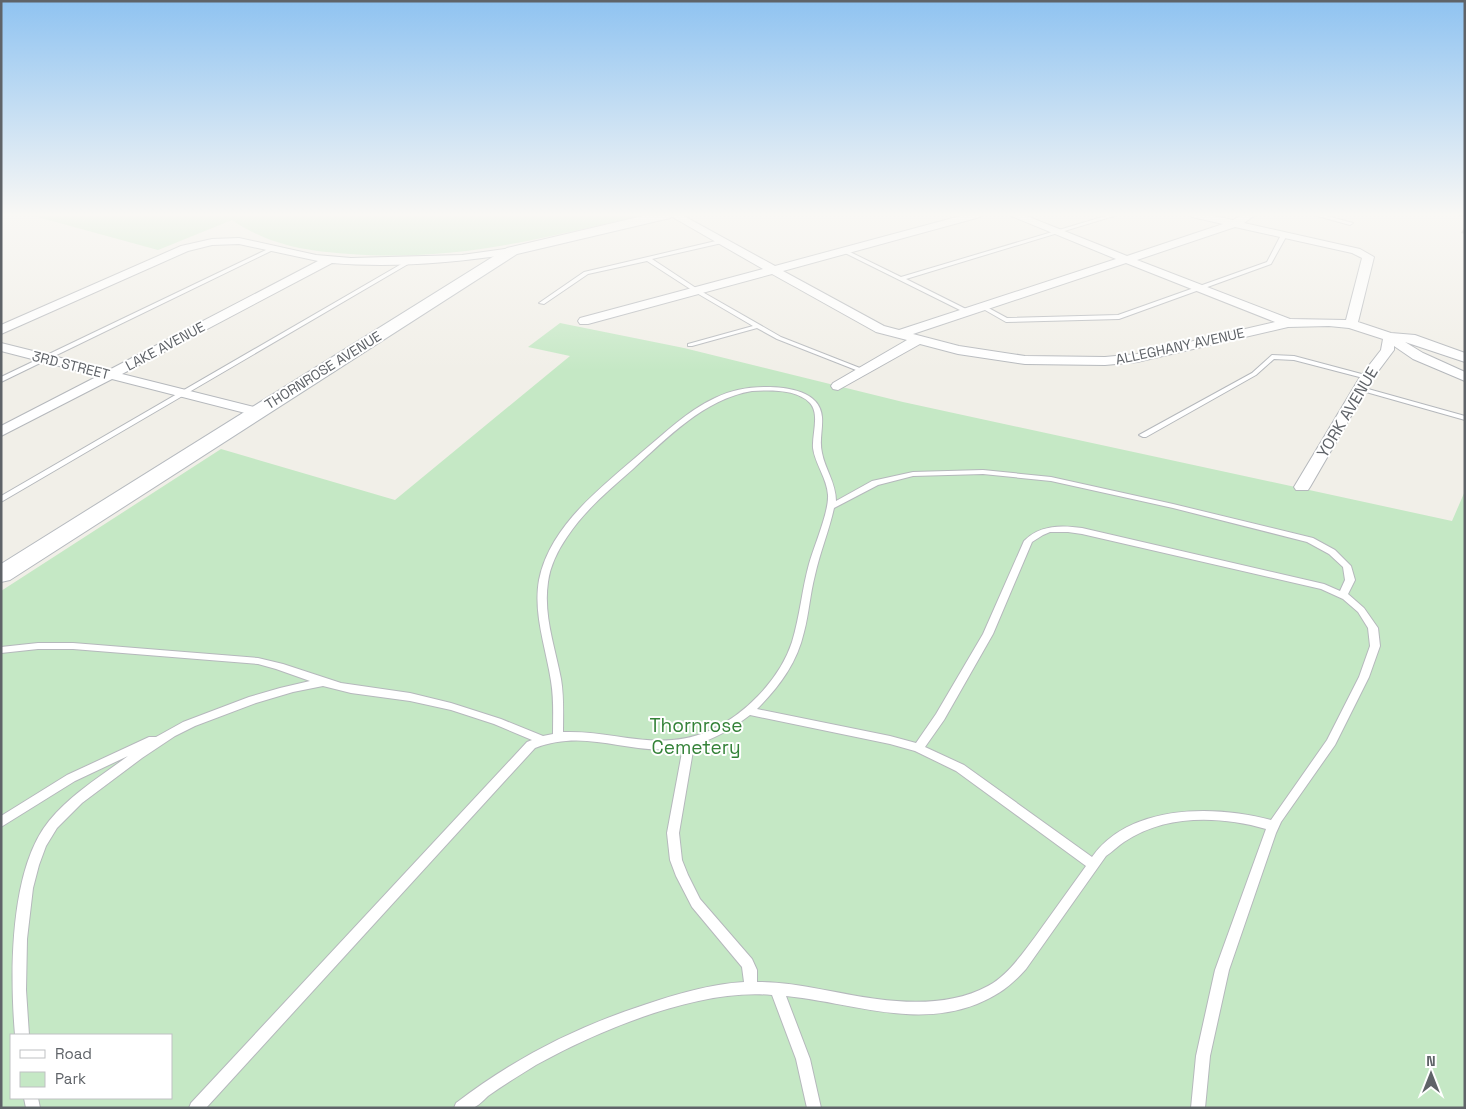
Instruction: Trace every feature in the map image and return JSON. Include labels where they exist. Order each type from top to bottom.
[{"type":"street","points":[[1,330],[143,267]]},
{"type":"street","name":"LAKE AVENUE","points":[[1,432],[316,267]]},
{"type":"street","name":"THORNROSE AVENUE","points":[[1,575],[487,267]]},
{"type":"street","name":"ALLEGHANY AVENUE","points":[[765,267],[880,330],[958,350],[1002,358],[1052,362],[1094,362],[1137,358],[1288,323],[1320,321],[1351,324],[1390,337],[1418,356],[1465,377]]},
{"type":"street","points":[[584,321],[788,267]]},
{"type":"street","points":[[897,335],[1101,267]]},
{"type":"street","points":[[1145,267],[1288,323]]},
{"type":"street","points":[[1351,324],[1365,267]]},
{"type":"street","points":[[1390,337],[1410,338],[1465,358]]},
{"type":"street","name":"YORK AVENUE","points":[[1302,487],[1364,383],[1386,350],[1390,337]]},
{"type":"street","points":[[838,386],[917,340]]},
{"type":"street","name":"3RD STREET","points":[[1,347],[257,412]]},
{"type":"lane","points":[[1,380],[235,267]]},
{"type":"lane","points":[[1,500],[401,267]]},
{"type":"lane","points":[[542,303],[586,273],[614,267]]},
{"type":"lane","points":[[660,267],[697,291],[779,338],[863,371]]},
{"type":"lane","points":[[876,267],[966,311]]},
{"type":"lane","points":[[901,279],[943,267]]},
{"type":"lane","points":[[981,306],[1006,320],[1118,317],[1258,267]]},
{"type":"lane","points":[[690,345],[758,326]]},
{"type":"lane","points":[[1143,435],[1254,374],[1272,357],[1294,358],[1465,418]]},
{"type":"lane","points":[[196,1108],[531,744],[558,736],[579,735],[662,745],[690,742],[710,736],[720,730],[747,711],[765,694],[781,675],[794,650],[808,583],[831,508],[832,489],[820,462],[817,449],[817,409],[808,398],[775,389],[741,391],[709,404],[680,422],[615,480],[570,526],[551,558],[542,593],[545,637],[556,679],[558,736]]},
{"type":"lane","points":[[831,508],[875,483],[913,474],[997,472],[1058,480],[1310,540],[1332,552],[1347,566],[1350,580],[1343,595]]},
{"type":"lane","points":[[918,748],[940,717],[988,634],[1027,544],[1032,537],[1044,531],[1059,529],[1082,531],[1320,586],[1343,595],[1356,605],[1369,620],[1376,636],[1376,646],[1364,677],[1331,742],[1274,826],[1222,970],[1203,1056],[1198,1108]]},
{"type":"lane","points":[[1,650],[38,646],[73,646],[228,658],[280,666],[324,682],[358,690],[445,704],[508,725],[542,740]]},
{"type":"lane","points":[[1,822],[71,778],[171,732],[250,700],[297,686],[324,682]]},
{"type":"lane","points":[[747,711],[884,738],[918,748],[960,768],[1094,865]]},
{"type":"lane","points":[[22,1034],[21,942],[28,888],[40,845],[49,829],[73,804],[171,732]]},
{"type":"lane","points":[[690,742],[673,833],[676,860],[684,881],[696,903],[743,957],[750,970],[751,988]]},
{"type":"lane","points":[[461,1108],[488,1087],[536,1058],[594,1029],[689,997],[720,990],[776,989],[858,1004],[913,1010],[945,1008],[970,1001],[996,988],[1018,970],[1094,865],[1109,846],[1120,837],[1142,826],[1172,818],[1218,815],[1245,818],[1274,826]]},
{"type":"lane","points":[[776,989],[803,1059],[814,1108]]},
{"type":"green space","name":"Thornrose Cemetery","points":[[560,323],[684,348],[903,402],[1452,521],[1465,491],[1465,1108],[1,1108],[1,591],[221,449],[395,500],[570,356],[528,347]]}]
